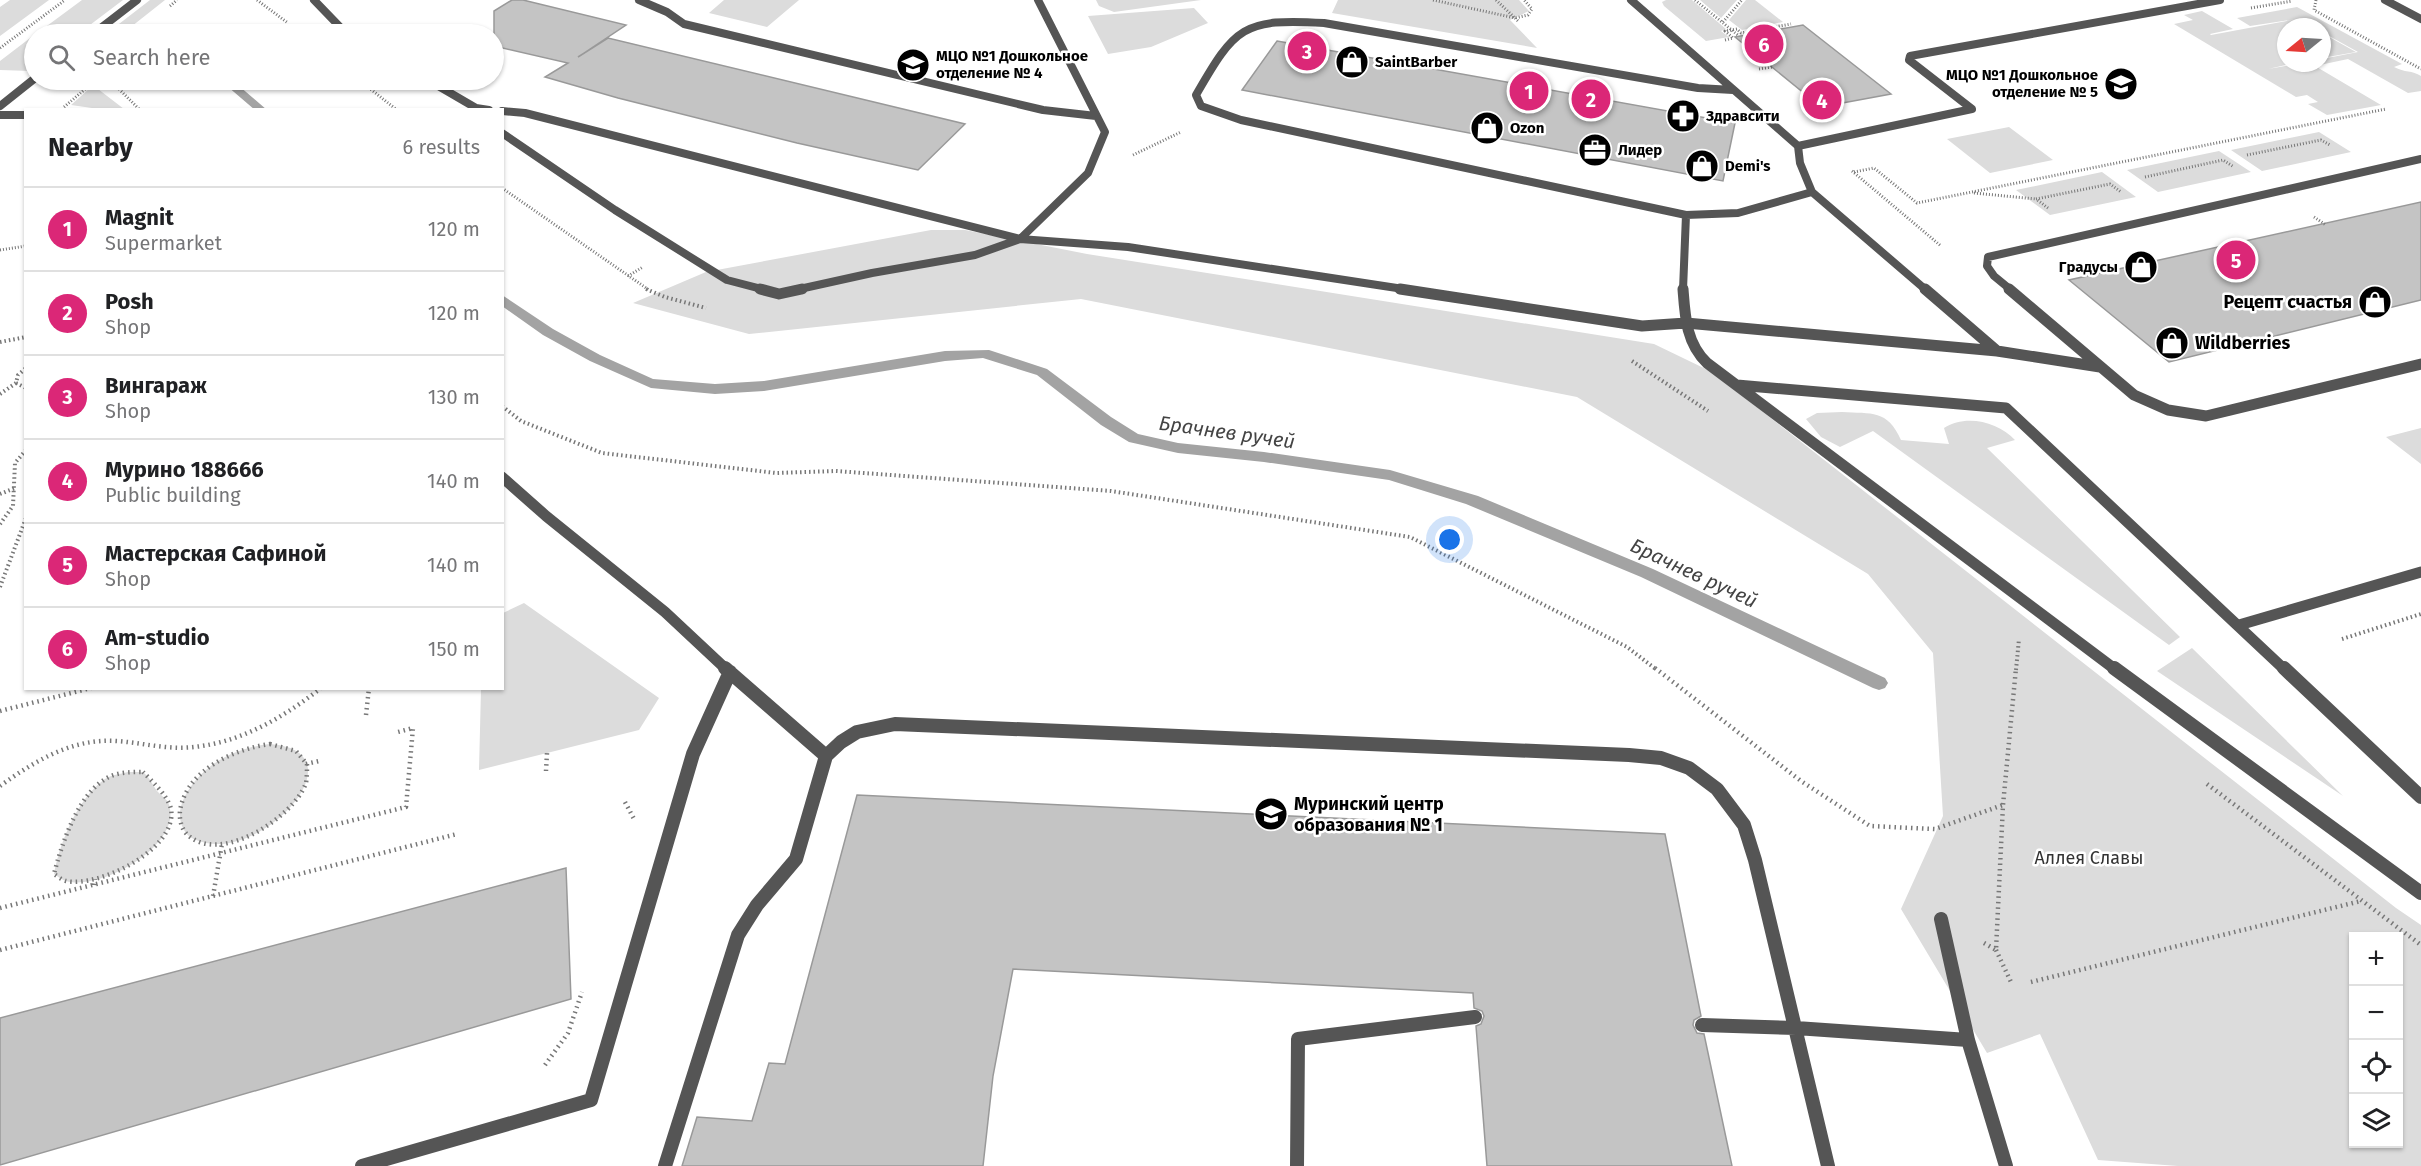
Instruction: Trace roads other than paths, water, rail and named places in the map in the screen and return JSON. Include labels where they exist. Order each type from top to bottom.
[{"type":"street","points":[[106,24],[137,0]]},
{"type":"street","points":[[314,0],[337,24]]},
{"type":"street","points":[[639,0],[667,12],[684,24],[1043,110],[1096,116]]},
{"type":"street","points":[[504,134],[615,210],[727,280],[780,294],[872,273],[975,255],[1020,238],[1088,173],[1105,132],[1038,0]]},
{"type":"street","points":[[1631,0],[1798,146],[1800,163],[1812,192],[1997,351]]},
{"type":"street","points":[[1798,146],[1972,109],[1909,60],[1910,56],[2220,0]]},
{"type":"street","points":[[2385,0],[2421,19]]},
{"type":"street","points":[[1733,90],[1698,88],[1324,23],[1284,21],[1258,27],[1237,36],[1228,43],[1196,95],[1201,106],[1219,114],[1686,215],[1738,213],[1812,192]]},
{"type":"street","points":[[0,106],[24,87]]},
{"type":"street","points":[[445,90],[475,108]]},
{"type":"street","points":[[504,111],[525,113],[1020,238],[1128,247],[1642,326],[1686,323],[1997,351],[2100,367]]},
{"type":"street","points":[[0,115],[24,115]]},
{"type":"street","points":[[2421,159],[2022,248],[1988,257],[1987,266],[1994,276],[2133,395],[2150,405],[2181,416],[2206,416],[2421,364]]},
{"type":"street","points":[[1686,215],[1682,252],[1686,323],[1695,350],[1736,385],[2033,609],[2421,893]]},
{"type":"street","points":[[1736,385],[2006,408],[2421,797]]},
{"type":"street","points":[[504,479],[546,516],[665,612],[826,756]]},
{"type":"street","points":[[2239,625],[2421,572]]},
{"type":"street","points":[[362,1166],[591,1100],[693,754],[730,672]]},
{"type":"street","points":[[665,1166],[738,935],[747,916],[771,887],[788,873],[796,859],[826,756],[836,744],[857,731],[874,725],[895,724],[1661,758],[1689,768],[1717,789],[1744,825],[1755,860],[1828,1166]]},
{"type":"street","points":[[1941,919],[1968,1040],[2006,1166]]},
{"type":"street","points":[[1297,1166],[1298,1039],[1475,1017]]},
{"type":"street","points":[[1702,1025],[1796,1028],[1968,1040]]},
{"type":"waterway","name":"Брачнев ручей","points":[[238,90],[260,108]]},
{"type":"waterway","name":"Брачнев ручей","points":[[504,300],[548,332],[595,358],[651,383],[715,389],[764,386],[945,356],[984,353],[1042,372],[1106,421],[1134,438],[1178,448],[1264,457],[1390,475],[1472,500],[1647,573],[1879,683]]},
{"type":"place","name":"Am-studio","points":[[1764,44]]},
{"type":"place","name":"Вингараж","points":[[1307,51]]},
{"type":"place","name":"SaintBarber","points":[[1352,62]]},
{"type":"place","name":"МЦО №1 Дошкольное отделение № 4","points":[[913,65]]},
{"type":"place","name":"МЦО №1 Дошкольное отделение № 5","points":[[2121,84]]},
{"type":"place","name":"Magnit","points":[[1529,91]]},
{"type":"place","name":"Posh","points":[[1591,99]]},
{"type":"place","name":"Мурино 188666","points":[[1822,100]]},
{"type":"place","name":"Здравсити","points":[[1683,116]]},
{"type":"place","name":"Ozon","points":[[1487,128]]},
{"type":"place","name":"Лидер","points":[[1595,150]]},
{"type":"place","name":"Demi's","points":[[1702,166]]},
{"type":"place","name":"Мастерская Сафиной","points":[[2236,260]]},
{"type":"place","name":"Градусы","points":[[2141,267]]},
{"type":"place","name":"Рецепт счастья","points":[[2375,302]]},
{"type":"place","name":"Wildberries","points":[[2172,343]]},
{"type":"place","name":"Муринский центр образования № 1","points":[[1271,814]]},
{"type":"park label","name":"Аллея Славы","points":[[2089,858]]}]
